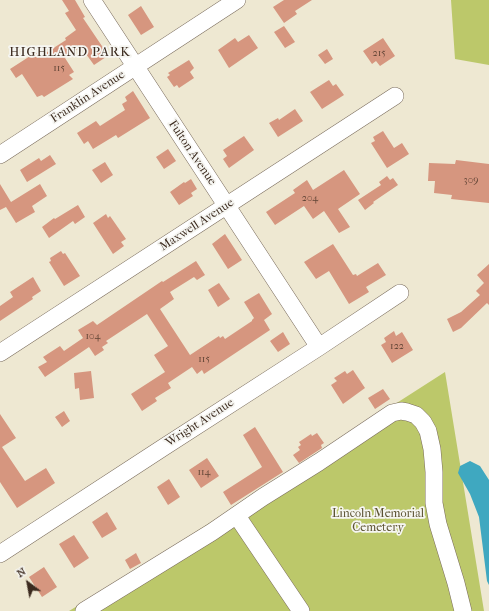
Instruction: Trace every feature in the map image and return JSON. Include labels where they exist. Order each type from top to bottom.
[{"type":"street","name":"Fulton Avenue","points":[[92,0],[319,347]]},
{"type":"street","name":"Franklin Avenue","points":[[0,155],[237,0]]},
{"type":"street","name":"Maxwell Avenue","points":[[0,353],[395,96]]},
{"type":"street","name":"Wright Avenue","points":[[0,554],[400,293]]},
{"type":"street","points":[[84,611],[237,516],[263,497],[319,462],[392,413],[400,411],[416,415],[423,422],[428,431],[432,449],[434,502],[438,524],[463,611]]},
{"type":"street","points":[[237,516],[301,611]]},
{"type":"green space","points":[[451,0],[489,0],[489,65],[455,59]]},
{"type":"green space","name":"Lincoln Memorial Cemetery","points":[[445,372],[484,611],[69,611],[127,576]]},
{"type":"water","points":[[470,461],[480,466],[489,480],[489,585],[487,581],[479,517],[470,494],[458,473],[460,466]]},
{"type":"building","points":[[62,0],[75,0],[85,17],[83,18],[106,52],[104,53],[106,57],[94,65],[81,47],[65,58],[74,72],[69,75],[73,79],[44,97],[42,95],[37,97],[22,74],[16,78],[10,69],[38,51],[41,56],[66,40],[65,38],[76,30],[65,13],[69,11]]},
{"type":"building","points":[[284,0],[312,0],[295,11],[297,14],[284,23],[273,7]]},
{"type":"building","points":[[141,6],[154,27],[141,35],[128,15]]},
{"type":"building","points":[[284,26],[295,42],[285,48],[274,32]]},
{"type":"building","points":[[249,35],[258,48],[229,68],[218,50],[235,38],[238,42]]},
{"type":"building","points":[[383,38],[395,56],[380,66],[376,61],[372,64],[363,51]]},
{"type":"building","points":[[327,49],[333,59],[325,64],[318,55]]},
{"type":"building","points":[[189,60],[194,68],[190,72],[194,78],[179,88],[177,85],[174,87],[167,77],[170,75],[168,73]]},
{"type":"building","points":[[329,80],[333,86],[336,84],[344,95],[322,109],[310,92]]},
{"type":"building","points":[[133,91],[150,118],[118,138],[116,135],[93,149],[88,141],[84,144],[77,133],[96,121],[100,126],[125,110],[122,104],[127,101],[125,97]]},
{"type":"building","points":[[295,109],[303,121],[278,137],[269,123],[278,118],[279,120]]},
{"type":"building","points":[[383,131],[394,148],[402,143],[409,154],[387,168],[371,143],[375,141],[373,137]]},
{"type":"building","points":[[244,136],[254,150],[229,168],[223,159],[227,156],[223,150]]},
{"type":"building","points":[[168,149],[176,161],[164,169],[156,157]]},
{"type":"building","points":[[50,155],[56,164],[27,182],[20,170],[39,158],[41,161]]},
{"type":"building","points":[[456,160],[489,164],[489,203],[451,199],[452,195],[434,193],[435,181],[428,181],[429,163],[455,164]]},
{"type":"building","points":[[105,162],[113,175],[101,183],[92,170]]},
{"type":"building","points":[[344,170],[360,194],[338,209],[350,227],[339,233],[324,211],[313,219],[304,206],[275,225],[266,212],[295,193],[293,190],[307,180],[313,190]]},
{"type":"building","points":[[387,176],[390,180],[393,178],[398,185],[373,202],[374,203],[365,210],[358,200],[381,185],[379,182]]},
{"type":"building","points":[[191,179],[197,189],[191,193],[193,196],[179,205],[170,192]]},
{"type":"building","points":[[0,184],[11,202],[40,184],[47,196],[32,206],[35,212],[16,223],[6,207],[0,210]]},
{"type":"building","points":[[78,205],[85,217],[75,224],[73,221],[49,238],[42,227],[54,218],[55,219]]},
{"type":"building","points":[[106,214],[108,218],[110,216],[126,239],[121,242],[124,246],[113,254],[93,223]]},
{"type":"building","points":[[225,234],[242,260],[228,269],[212,244]]},
{"type":"building","points":[[333,244],[353,275],[356,274],[357,276],[378,263],[386,275],[366,287],[369,292],[349,304],[329,271],[316,279],[304,262]]},
{"type":"building","points":[[61,251],[63,254],[65,253],[80,276],[64,286],[49,262],[51,261],[50,258]]},
{"type":"building","points":[[196,261],[205,275],[197,280],[194,277],[170,292],[174,299],[160,309],[190,355],[219,336],[220,338],[223,336],[225,339],[252,321],[254,318],[244,302],[259,293],[272,314],[264,320],[270,330],[204,374],[202,370],[197,374],[192,367],[168,383],[171,388],[155,398],[157,401],[142,411],[131,394],[165,372],[154,355],[168,346],[147,314],[106,341],[108,343],[102,347],[104,350],[95,356],[89,347],[45,377],[38,367],[47,362],[43,357],[60,346],[64,351],[83,338],[78,330],[93,321],[97,325],[162,281],[163,282]]},
{"type":"building","points":[[489,264],[489,305],[487,303],[461,328],[453,332],[447,319],[461,312],[480,295],[476,291],[484,283],[477,275]]},
{"type":"building","points":[[33,277],[41,291],[32,297],[33,299],[0,321],[0,306],[13,297],[10,292]]},
{"type":"building","points":[[219,283],[230,299],[218,307],[208,290]]},
{"type":"building","points":[[394,331],[396,336],[402,332],[413,350],[392,363],[381,345],[386,342],[384,338]]},
{"type":"building","points":[[283,332],[290,344],[278,352],[270,341]]},
{"type":"building","points":[[353,370],[365,388],[343,404],[331,385],[337,381],[334,378],[345,371],[347,374]]},
{"type":"building","points":[[91,371],[94,398],[80,400],[79,388],[75,389],[74,373]]},
{"type":"building","points":[[383,389],[390,399],[375,409],[368,398]]},
{"type":"building","points":[[64,411],[70,421],[62,427],[55,417]]},
{"type":"building","points":[[0,414],[16,438],[2,447],[25,481],[46,468],[55,483],[17,508],[0,482]]},
{"type":"building","points":[[255,427],[283,472],[231,505],[223,492],[262,467],[243,435]]},
{"type":"building","points":[[317,433],[324,443],[321,445],[322,448],[299,463],[293,455],[300,450],[298,447],[301,445],[299,442],[311,434],[312,436]]},
{"type":"building","points":[[207,458],[219,476],[201,488],[189,470]]},
{"type":"building","points":[[169,479],[180,497],[168,505],[157,487]]},
{"type":"building","points":[[107,512],[117,529],[102,538],[92,522]]},
{"type":"building","points":[[74,535],[89,558],[74,568],[59,544]]},
{"type":"building","points":[[136,553],[141,563],[130,569],[125,560]]},
{"type":"building","points":[[44,567],[57,587],[42,597],[29,577]]},
{"type":"district","name":"HIGHLAND PARK","points":[[70,53]]}]
